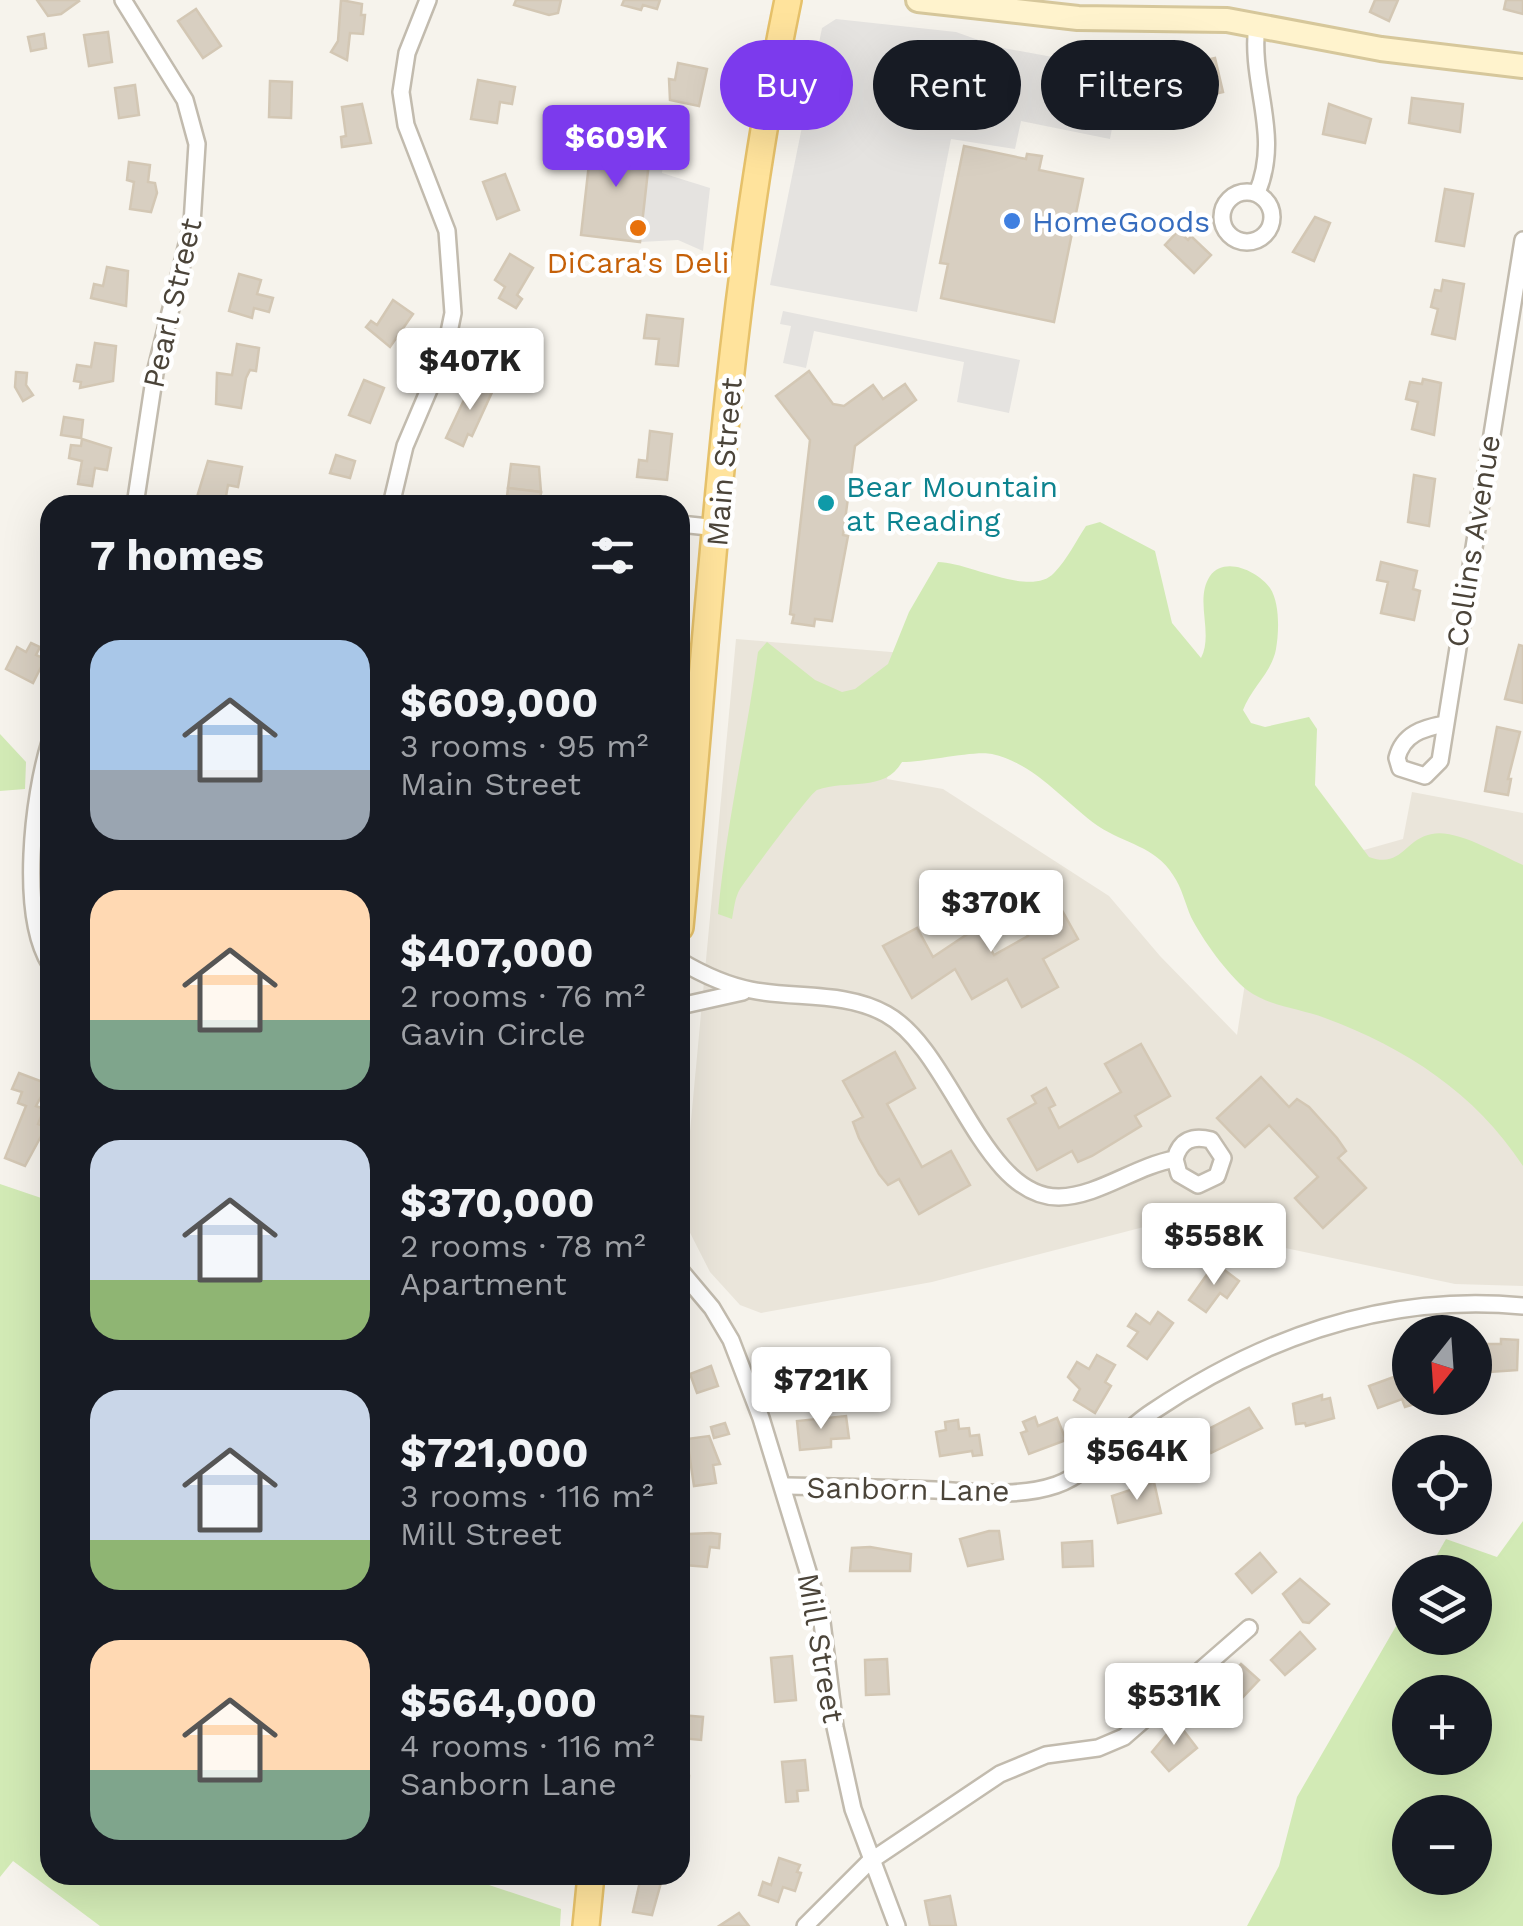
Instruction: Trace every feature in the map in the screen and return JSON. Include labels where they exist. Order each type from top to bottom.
[{"type":"main road","name":"Main Street","points":[[690,823],[748,233],[788,0]]},
{"type":"main road","points":[[918,0],[1078,18],[1258,24],[1381,49],[1523,66]]},
{"type":"main road","points":[[586,1926],[589,1885]]},
{"type":"street","name":"Pearl Street","points":[[123,0],[186,100],[197,152],[188,251],[155,373],[137,495]]},
{"type":"street","points":[[394,495],[410,431],[445,352],[453,313],[447,231],[402,108],[407,53],[428,0]]},
{"type":"street","points":[[1256,194],[1270,141],[1255,49],[1258,24]]},
{"type":"street","name":"Collins Avenue","points":[[1446,724],[1523,240]]},
{"type":"street","points":[[690,525],[718,528]]},
{"type":"street","points":[[40,790],[34,884],[40,939]]},
{"type":"street","points":[[690,966],[752,990],[854,1002],[898,1021],[934,1058],[1006,1173],[1033,1192],[1066,1196],[1175,1159]]},
{"type":"street","points":[[690,1004],[752,990]]},
{"type":"street","name":"Mill Street","points":[[690,1282],[712,1308],[738,1355],[784,1486],[821,1614],[839,1746],[869,1862],[896,1926]]},
{"type":"street","name":"Sanborn Lane","points":[[784,1486],[990,1492],[1041,1489],[1086,1469],[1167,1402],[1271,1345],[1373,1312],[1436,1304],[1523,1306]]},
{"type":"street","points":[[805,1926],[869,1862],[1014,1766],[1046,1755],[1098,1748],[1124,1737],[1249,1628]]},
{"type":"shaded area","points":[[836,19],[956,32],[978,40],[873,40],[873,130],[1019,130],[1015,149],[951,139],[917,312],[770,285],[801,130],[853,130],[853,40],[820,40],[822,28]]},
{"type":"shaded area","points":[[1021,51],[1041,55],[1041,125],[1021,121]]},
{"type":"shaded area","points":[[1066,130],[1112,130],[1110,139]]},
{"type":"shaded area","points":[[651,144],[665,147],[662,173],[710,188],[703,251],[678,240],[640,242]]},
{"type":"shaded area","points":[[783,311],[1020,360],[1009,413],[957,402],[964,362],[814,331],[806,368],[783,363],[791,326],[780,324]]},
{"type":"shaded area","points":[[736,639],[927,655],[906,688],[887,779],[943,789],[1109,896],[1160,956],[1237,1035],[1261,879],[1403,839],[1412,792],[1523,813],[1523,1286],[1455,1284],[1163,1222],[932,1282],[761,1313],[740,1305],[710,1272],[690,1233],[690,1131]]},
{"type":"green space","points":[[1100,522],[1155,551],[1172,623],[1201,658],[1206,638],[1204,595],[1210,576],[1216,570],[1233,566],[1258,576],[1270,588],[1277,609],[1276,649],[1243,710],[1251,723],[1265,727],[1309,717],[1317,729],[1315,785],[1369,857],[1389,859],[1423,837],[1442,833],[1466,839],[1523,865],[1523,1166],[1483,1116],[1411,1059],[1355,1030],[1265,1000],[1247,990],[1209,946],[1166,865],[1139,846],[1098,826],[1048,784],[1008,759],[974,754],[902,762],[894,772],[875,782],[817,790],[740,889],[732,919],[718,914],[758,652],[767,642],[815,680],[842,692],[855,689],[888,664],[909,612],[938,562],[1015,581],[1044,580],[1059,568],[1086,526]]},
{"type":"green space","points":[[0,734],[26,762],[25,789],[0,791]]},
{"type":"green space","points":[[0,1184],[40,1198],[40,1881],[13,1861],[0,1877]]},
{"type":"green space","points":[[1523,1521],[1523,1926],[1247,1926],[1279,1866],[1297,1797],[1392,1633],[1392,1655],[1492,1655],[1492,1555],[1497,1557]]},
{"type":"green space","points":[[1446,1539],[1491,1555],[1437,1555]]},
{"type":"green space","points":[[45,1885],[489,1885],[561,1909],[560,1926],[100,1926]]},
{"type":"building","points":[[37,0],[79,1],[61,14],[48,16]]},
{"type":"building","points":[[341,0],[362,4],[361,15],[365,15],[363,34],[350,33],[347,60],[331,52],[338,41]]},
{"type":"building","points":[[516,0],[561,0],[558,13],[549,15],[514,5]]},
{"type":"building","points":[[624,0],[660,0],[657,9],[643,5],[641,10],[622,5]]},
{"type":"building","points":[[1375,0],[1398,0],[1389,21],[1370,12]]},
{"type":"building","points":[[1506,0],[1523,0],[1523,14],[1504,9]]},
{"type":"building","points":[[196,9],[221,46],[203,58],[178,21]]},
{"type":"building","points":[[108,32],[112,62],[89,66],[84,35]]},
{"type":"building","points":[[44,34],[46,48],[31,51],[28,37]]},
{"type":"building","points":[[678,63],[707,69],[699,106],[670,100],[669,79],[675,80]]},
{"type":"building","points":[[478,80],[515,87],[512,104],[500,102],[497,123],[471,119]]},
{"type":"building","points":[[270,81],[292,82],[291,118],[269,117]]},
{"type":"building","points":[[135,85],[139,115],[119,118],[115,88]]},
{"type":"building","points":[[1412,98],[1463,104],[1460,132],[1409,123]]},
{"type":"building","points":[[362,104],[371,143],[342,147],[341,137],[346,136],[342,107]]},
{"type":"building","points":[[1329,104],[1371,119],[1365,143],[1323,134]]},
{"type":"building","points":[[592,137],[651,144],[640,242],[581,235]]},
{"type":"building","name":"HomeGoods","points":[[964,146],[1026,159],[1027,154],[1042,156],[1039,170],[1083,179],[1054,322],[941,298],[948,264],[940,263]]},
{"type":"building","points":[[129,162],[150,165],[148,182],[155,183],[157,193],[151,212],[130,209],[134,182],[127,180]]},
{"type":"building","points":[[505,174],[519,210],[497,219],[483,182]]},
{"type":"building","points":[[1445,189],[1473,194],[1464,246],[1436,241]]},
{"type":"building","points":[[1315,217],[1330,223],[1314,261],[1293,252]]},
{"type":"building","points":[[1178,231],[1188,240],[1191,236],[1211,255],[1194,273],[1165,245]]},
{"type":"building","points":[[510,254],[533,268],[517,295],[522,299],[516,308],[499,298],[505,287],[495,280]]},
{"type":"building","points":[[107,267],[128,271],[126,306],[91,298],[94,284],[103,286]]},
{"type":"building","points":[[239,274],[261,280],[257,294],[273,298],[269,312],[254,308],[252,318],[229,311]]},
{"type":"building","points":[[1443,280],[1464,284],[1455,339],[1432,334],[1438,309],[1431,307],[1435,290],[1441,291]]},
{"type":"building","points":[[393,300],[413,314],[390,347],[366,327],[371,321],[377,325]]},
{"type":"building","points":[[647,315],[683,319],[678,366],[656,364],[659,339],[644,338]]},
{"type":"building","points":[[95,343],[116,346],[113,381],[80,388],[81,382],[74,381],[77,365],[91,367]]},
{"type":"building","points":[[237,344],[259,348],[256,371],[250,370],[246,378],[241,408],[216,404],[217,373],[232,375]]},
{"type":"building","name":"Bear Mountain at Reading","points":[[809,371],[833,404],[844,406],[873,385],[883,399],[905,384],[916,400],[855,446],[843,535],[848,536],[832,621],[815,619],[814,626],[792,623],[794,615],[790,614],[810,440],[776,396]]},
{"type":"building","points":[[16,372],[27,373],[26,385],[33,395],[23,401],[15,387]]},
{"type":"building","points":[[1423,379],[1441,383],[1434,435],[1412,429],[1418,402],[1406,399],[1410,382],[1422,384]]},
{"type":"building","points":[[364,380],[384,388],[370,423],[349,415]]},
{"type":"building","points":[[473,381],[493,390],[472,436],[468,434],[463,446],[446,438]]},
{"type":"building","points":[[64,417],[83,420],[81,438],[61,435]]},
{"type":"building","points":[[650,431],[672,434],[667,480],[637,477],[639,460],[647,461]]},
{"type":"building","points":[[82,439],[111,448],[107,470],[95,468],[92,486],[78,484],[82,461],[69,458],[71,445],[81,446]]},
{"type":"building","points":[[336,455],[355,461],[350,478],[330,473]]},
{"type":"building","points":[[208,461],[242,467],[238,487],[228,485],[226,495],[198,495]]},
{"type":"building","points":[[511,464],[539,467],[541,492],[508,488]]},
{"type":"building","points":[[1414,475],[1435,479],[1429,526],[1408,522]]},
{"type":"building","points":[[508,488],[541,492],[541,495],[507,495]]},
{"type":"building","points":[[1381,562],[1417,571],[1413,589],[1420,591],[1414,620],[1381,613],[1388,582],[1377,580]]},
{"type":"building","points":[[31,643],[40,647],[36,655],[40,657],[40,669],[33,683],[6,669],[17,647],[26,652]]},
{"type":"building","points":[[1519,645],[1523,646],[1523,703],[1505,699]]},
{"type":"building","points":[[1497,727],[1520,732],[1508,795],[1485,791]]},
{"type":"building","points":[[1049,887],[1078,939],[1043,959],[1058,987],[1022,1007],[1007,979],[972,999],[955,969],[912,998],[883,946],[917,928],[933,957],[978,927],[994,955],[1028,936],[1012,907]]},
{"type":"building","points":[[1141,1044],[1170,1096],[1135,1116],[1141,1126],[1092,1156],[1078,1162],[1072,1151],[1037,1170],[1008,1119],[1036,1103],[1032,1096],[1046,1088],[1055,1105],[1049,1108],[1059,1128],[1121,1092],[1105,1064]]},
{"type":"building","points":[[895,1052],[915,1088],[887,1104],[922,1167],[951,1151],[970,1185],[919,1214],[899,1179],[888,1185],[879,1174],[853,1122],[863,1117],[843,1081]]},
{"type":"building","points":[[19,1073],[40,1081],[36,1106],[40,1108],[40,1138],[25,1166],[5,1158],[26,1106],[18,1103],[22,1092],[12,1089]]},
{"type":"building","points":[[1261,1077],[1289,1107],[1297,1099],[1309,1107],[1346,1151],[1338,1158],[1366,1188],[1323,1228],[1295,1198],[1318,1177],[1269,1125],[1245,1147],[1217,1118]]},
{"type":"building","points":[[1215,1263],[1239,1281],[1227,1298],[1220,1293],[1206,1312],[1189,1300]]},
{"type":"building","points":[[1158,1312],[1173,1323],[1147,1359],[1128,1346],[1138,1332],[1128,1326],[1136,1314],[1150,1324]]},
{"type":"building","points":[[1501,1339],[1518,1340],[1517,1370],[1492,1372],[1492,1344],[1501,1344]]},
{"type":"building","points":[[1097,1355],[1115,1365],[1105,1382],[1111,1386],[1095,1413],[1074,1400],[1080,1389],[1068,1377],[1077,1362],[1089,1369]]},
{"type":"building","points":[[711,1366],[718,1386],[697,1393],[690,1374]]},
{"type":"building","points":[[1392,1378],[1392,1403],[1378,1408],[1369,1386]]},
{"type":"building","points":[[1322,1395],[1322,1400],[1330,1398],[1334,1418],[1306,1426],[1296,1424],[1293,1404]]},
{"type":"building","points":[[1249,1408],[1262,1428],[1211,1453],[1199,1434]]},
{"type":"building","points":[[846,1416],[849,1438],[831,1439],[831,1447],[800,1450],[797,1421]]},
{"type":"building","points":[[1035,1417],[1038,1426],[1057,1418],[1066,1440],[1029,1454],[1021,1433],[1027,1431],[1023,1422]]},
{"type":"building","points":[[958,1420],[959,1429],[969,1428],[970,1436],[979,1435],[982,1455],[973,1456],[972,1451],[940,1456],[936,1432],[946,1430],[945,1422]]},
{"type":"building","points":[[725,1423],[729,1434],[714,1438],[711,1427]]},
{"type":"building","points":[[709,1436],[720,1464],[713,1465],[716,1483],[694,1486],[690,1439]]},
{"type":"building","points":[[1154,1482],[1161,1513],[1118,1523],[1112,1496]]},
{"type":"building","points":[[999,1531],[1003,1559],[968,1566],[960,1539]]},
{"type":"building","points":[[690,1534],[720,1534],[719,1548],[710,1547],[707,1567],[690,1565]]},
{"type":"building","points":[[1092,1541],[1093,1566],[1063,1567],[1062,1543]]},
{"type":"building","points":[[852,1548],[911,1554],[910,1571],[850,1571]]},
{"type":"building","points":[[1260,1553],[1276,1572],[1252,1593],[1236,1574]]},
{"type":"building","points":[[1300,1579],[1329,1604],[1309,1623],[1303,1622],[1283,1594]]},
{"type":"building","points":[[1300,1632],[1315,1649],[1285,1675],[1271,1660]]},
{"type":"building","points":[[792,1656],[796,1700],[775,1702],[771,1658]]},
{"type":"building","points":[[887,1659],[889,1694],[866,1695],[865,1660]]},
{"type":"building","points":[[1241,1664],[1259,1680],[1224,1717],[1207,1702]]},
{"type":"building","points":[[690,1716],[703,1717],[701,1740],[690,1739]]},
{"type":"building","points":[[1177,1722],[1197,1748],[1169,1771],[1152,1752]]},
{"type":"building","points":[[805,1760],[808,1790],[797,1791],[798,1801],[786,1802],[782,1762]]},
{"type":"building","points":[[779,1858],[800,1865],[797,1872],[801,1873],[795,1891],[783,1887],[778,1902],[759,1895],[763,1882],[771,1885]]},
{"type":"building","points":[[639,1885],[660,1885],[652,1915],[633,1912]]},
{"type":"building","points":[[950,1896],[956,1926],[930,1926],[925,1901]]},
{"type":"building","points":[[739,1913],[749,1926],[719,1926]]},
{"type":"place","name":"HomeGoods","points":[[1012,221]]},
{"type":"place","name":"DiCara's Deli","points":[[638,228]]},
{"type":"place","name":"Bear Mountain at Reading","points":[[826,503]]}]
